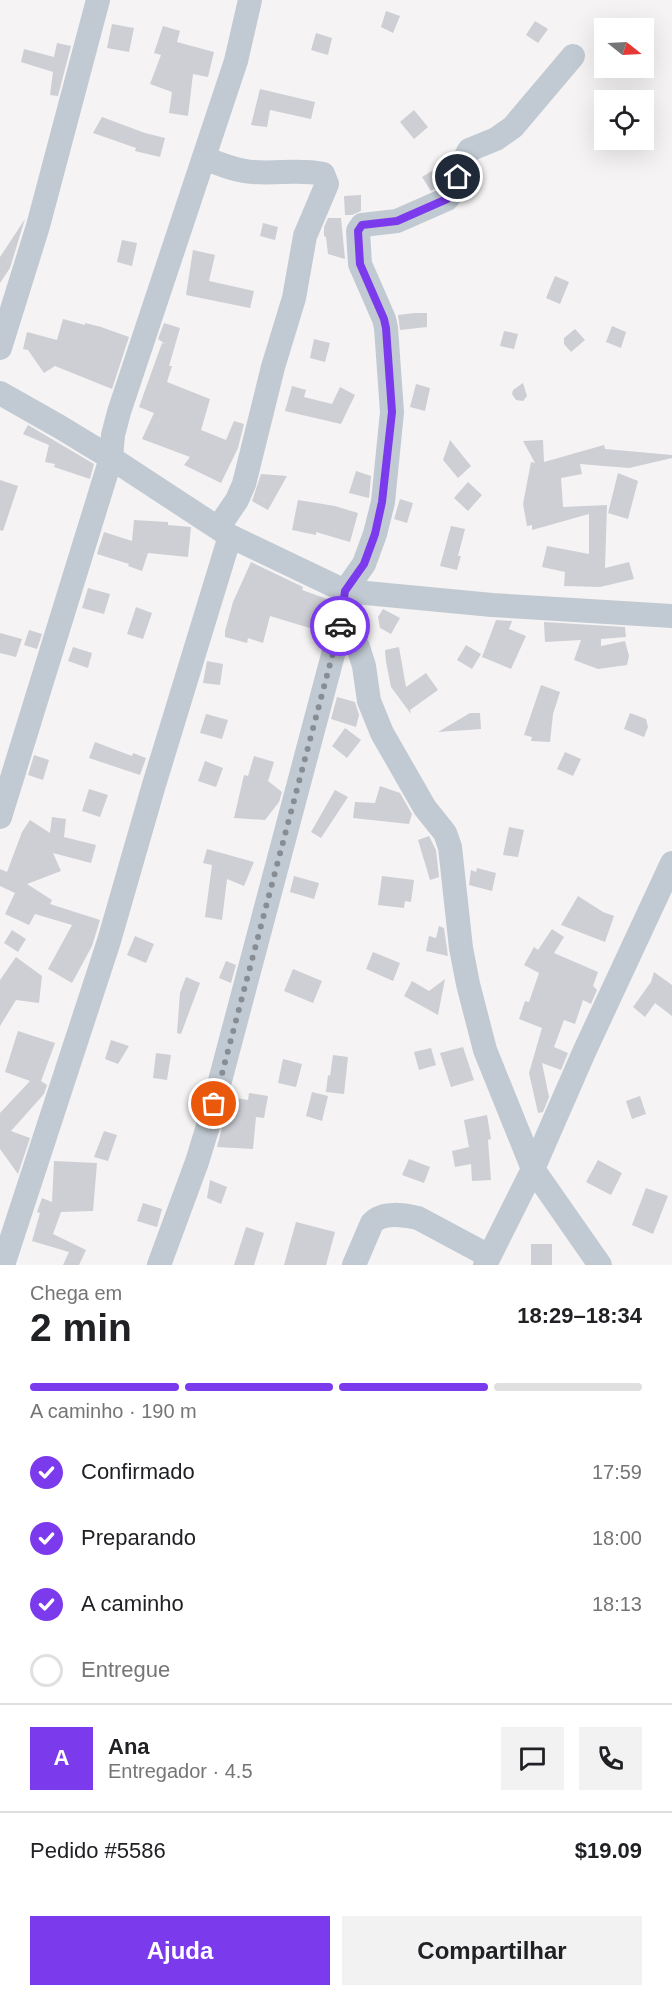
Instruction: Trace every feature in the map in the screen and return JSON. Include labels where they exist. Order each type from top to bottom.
[{"type":"street","points":[[0,348],[32,247],[99,0]]},
{"type":"street","points":[[0,817],[111,458],[113,435],[119,412],[236,62],[250,0]]},
{"type":"street","points":[[159,1265],[208,1126],[343,617],[345,591],[364,564],[375,534],[382,502],[392,412],[386,328],[360,264],[358,231],[362,225],[397,221],[447,199],[455,189],[461,166],[469,150],[496,139],[513,127],[573,56]]},
{"type":"street","points":[[3,1265],[109,941],[224,532],[244,484],[273,367],[294,298],[305,236],[327,184],[323,174],[313,171],[252,172],[235,169],[204,158]]},
{"type":"street","points":[[0,393],[111,458],[224,532],[345,591],[492,605],[672,616]]},
{"type":"street","points":[[343,617],[358,647],[364,666],[369,701],[382,733],[425,808],[445,834],[450,847],[454,866],[461,948],[485,1050],[533,1169],[600,1265]]},
{"type":"street","points":[[354,1265],[372,1222],[378,1217],[407,1215],[418,1218],[487,1260],[533,1169],[585,1050],[672,863]]},
{"type":"building","points":[[386,11],[400,16],[393,33],[381,27]]},
{"type":"building","points":[[535,21],[548,29],[538,43],[526,35]]},
{"type":"building","points":[[112,24],[134,28],[129,52],[107,48]]},
{"type":"building","points":[[163,26],[180,31],[177,42],[214,52],[208,77],[193,74],[188,116],[169,113],[172,92],[150,84],[161,55],[154,53]]},
{"type":"building","points":[[316,33],[332,38],[328,55],[311,50]]},
{"type":"building","points":[[57,43],[71,46],[58,96],[50,95],[53,72],[21,62],[24,49],[54,57]]},
{"type":"building","points":[[260,89],[315,102],[311,119],[270,110],[267,127],[251,125]]},
{"type":"building","points":[[414,110],[428,127],[414,139],[400,122]]},
{"type":"building","points":[[102,117],[165,138],[160,157],[135,151],[136,148],[93,133]]},
{"type":"building","points":[[435,169],[442,181],[431,191],[422,177]]},
{"type":"building","points":[[361,195],[361,211],[345,215],[344,196]]},
{"type":"building","points":[[328,218],[341,218],[345,259],[328,254],[324,227]]},
{"type":"building","points":[[25,219],[10,268],[0,283],[0,257]]},
{"type":"building","points":[[263,223],[278,227],[275,240],[260,236]]},
{"type":"building","points":[[122,240],[137,243],[132,266],[117,262]]},
{"type":"building","points":[[193,250],[215,255],[209,281],[254,291],[250,308],[186,295]]},
{"type":"building","points":[[555,276],[569,282],[560,304],[546,298]]},
{"type":"building","points":[[427,313],[427,327],[400,330],[398,315]]},
{"type":"building","points":[[63,319],[101,327],[129,337],[112,389],[55,366],[44,373],[28,350],[23,349],[27,332],[57,340]]},
{"type":"building","points":[[164,323],[180,328],[169,366],[172,366],[167,382],[210,399],[201,430],[226,440],[234,421],[244,424],[238,448],[221,483],[184,465],[190,457],[142,439],[154,413],[139,407],[162,343],[165,344],[158,339]]},
{"type":"building","points":[[612,326],[626,332],[621,348],[606,342]]},
{"type":"building","points":[[575,329],[585,340],[571,352],[564,344],[564,338]]},
{"type":"building","points":[[504,331],[518,334],[514,349],[500,346]]},
{"type":"building","points":[[314,339],[330,343],[325,362],[310,358]]},
{"type":"building","points":[[523,383],[527,396],[523,401],[516,400],[512,394],[513,390]]},
{"type":"building","points":[[416,384],[430,388],[425,411],[410,407]]},
{"type":"building","points":[[292,386],[306,390],[304,397],[332,404],[340,387],[355,395],[341,424],[285,411]]},
{"type":"building","points":[[28,425],[94,464],[90,479],[45,462],[49,445],[23,434]]},
{"type":"building","points":[[450,440],[471,466],[458,478],[443,460]]},
{"type":"building","points":[[543,440],[544,462],[604,445],[605,449],[672,455],[672,458],[629,468],[580,464],[582,474],[561,478],[563,507],[607,505],[605,568],[629,562],[634,579],[600,587],[564,586],[565,572],[542,567],[547,546],[589,554],[589,514],[532,530],[532,525],[527,526],[523,504],[531,462],[535,463],[523,441]]},
{"type":"building","points":[[356,471],[371,476],[369,498],[349,493]]},
{"type":"building","points":[[618,473],[638,481],[628,519],[608,513]]},
{"type":"building","points":[[261,474],[287,476],[268,510],[252,501]]},
{"type":"building","points":[[0,480],[18,486],[3,531],[0,530]]},
{"type":"building","points":[[468,482],[482,495],[468,511],[454,498]]},
{"type":"building","points":[[400,499],[413,503],[407,523],[394,519]]},
{"type":"building","points":[[298,500],[335,506],[358,513],[350,542],[316,532],[316,535],[292,530]]},
{"type":"building","points":[[134,520],[168,522],[168,525],[191,527],[188,557],[148,553],[142,571],[128,566],[129,564],[97,554],[104,532],[132,541]]},
{"type":"building","points":[[451,526],[465,529],[457,570],[440,566]]},
{"type":"building","points":[[251,562],[303,587],[302,590],[330,600],[327,615],[329,616],[323,637],[311,633],[313,629],[270,616],[263,643],[248,638],[247,643],[225,637],[233,602]]},
{"type":"building","points":[[88,588],[110,594],[104,614],[82,608]]},
{"type":"building","points":[[136,607],[152,613],[143,639],[127,634]]},
{"type":"building","points":[[383,609],[400,618],[391,634],[380,628],[378,617]]},
{"type":"building","points":[[496,620],[512,621],[509,629],[526,636],[511,669],[482,657]]},
{"type":"building","points":[[544,622],[625,627],[626,637],[601,639],[601,646],[625,641],[629,656],[627,665],[598,669],[574,660],[581,640],[545,642]]},
{"type":"building","points":[[29,630],[42,634],[37,649],[24,645]]},
{"type":"building","points":[[0,633],[22,639],[16,657],[0,653]]},
{"type":"building","points":[[466,645],[481,654],[472,669],[457,660]]},
{"type":"building","points":[[73,647],[92,653],[88,668],[68,661]]},
{"type":"building","points":[[399,647],[406,687],[426,673],[438,690],[410,710],[411,714],[391,687],[386,662],[385,650]]},
{"type":"building","points":[[207,661],[223,664],[220,685],[203,683]]},
{"type":"building","points":[[541,685],[560,692],[553,714],[550,742],[531,741],[532,737],[524,735]]},
{"type":"building","points":[[337,697],[355,702],[359,715],[356,727],[331,719]]},
{"type":"building","points":[[470,713],[480,713],[481,729],[438,732]]},
{"type":"building","points":[[630,713],[646,719],[648,727],[644,737],[624,729]]},
{"type":"building","points":[[206,714],[228,720],[222,739],[200,733]]},
{"type":"building","points":[[345,728],[361,740],[347,758],[332,746]]},
{"type":"building","points":[[95,742],[132,756],[133,753],[146,758],[140,775],[89,758]]},
{"type":"building","points":[[565,752],[581,759],[573,776],[557,769]]},
{"type":"building","points":[[34,755],[49,760],[43,780],[28,775]]},
{"type":"building","points":[[254,756],[274,762],[268,781],[282,792],[279,802],[265,820],[234,818],[244,775],[248,776]]},
{"type":"building","points":[[205,761],[223,768],[216,787],[198,781]]},
{"type":"building","points":[[380,786],[400,793],[412,814],[409,824],[353,818],[355,802],[375,803]]},
{"type":"building","points":[[89,789],[108,795],[100,817],[82,811]]},
{"type":"building","points":[[335,790],[348,797],[321,838],[311,832]]},
{"type":"building","points":[[52,817],[66,819],[64,837],[96,845],[91,863],[53,853],[61,871],[27,884],[52,900],[50,904],[100,920],[92,946],[72,983],[48,969],[72,925],[35,914],[29,925],[5,914],[15,893],[0,886],[0,869],[7,872],[22,832],[30,820],[50,833]]},
{"type":"building","points":[[509,827],[524,830],[518,857],[503,855]]},
{"type":"building","points":[[429,836],[436,850],[439,877],[430,880],[418,840]]},
{"type":"building","points":[[207,849],[254,862],[244,886],[227,879],[222,920],[205,917],[212,865],[203,863]]},
{"type":"building","points":[[477,868],[496,873],[492,891],[469,885],[471,870],[476,872]]},
{"type":"building","points":[[294,876],[319,883],[314,899],[290,892]]},
{"type":"building","points":[[382,876],[414,880],[411,902],[405,901],[404,908],[378,905]]},
{"type":"building","points":[[578,896],[603,912],[614,916],[605,942],[561,925]]},
{"type":"building","points":[[439,926],[444,928],[448,956],[426,951],[429,936],[436,938]]},
{"type":"building","points":[[552,929],[564,937],[554,953],[598,972],[593,986],[597,990],[591,1004],[583,1000],[575,1024],[564,1020],[554,1047],[568,1053],[561,1070],[542,1063],[549,1097],[543,1112],[538,1113],[529,1073],[542,1028],[519,1019],[525,1001],[529,1002],[539,973],[524,965],[534,947],[538,950]]},
{"type":"building","points":[[12,930],[26,939],[18,952],[4,943]]},
{"type":"building","points":[[135,936],[154,944],[146,963],[127,955]]},
{"type":"building","points":[[373,952],[400,963],[393,981],[366,969]]},
{"type":"building","points":[[16,957],[42,976],[39,1003],[16,1000],[0,1026],[0,980]]},
{"type":"building","points":[[226,961],[236,965],[231,983],[219,978]]},
{"type":"building","points":[[293,969],[322,981],[313,1003],[284,991]]},
{"type":"building","points":[[654,972],[672,985],[672,1016],[655,1003],[645,1017],[633,1007],[651,982]]},
{"type":"building","points":[[186,977],[200,983],[181,1034],[177,1033],[180,993]]},
{"type":"building","points":[[445,979],[438,1015],[404,996],[412,981],[429,991]]},
{"type":"building","points":[[18,1031],[55,1043],[41,1081],[47,1085],[44,1094],[11,1131],[30,1138],[18,1174],[0,1149],[0,1113],[30,1081],[5,1072]]},
{"type":"building","points":[[111,1040],[129,1046],[118,1064],[105,1059]]},
{"type":"building","points":[[463,1047],[474,1080],[451,1087],[440,1053]]},
{"type":"building","points":[[431,1048],[436,1065],[419,1070],[414,1052]]},
{"type":"building","points":[[156,1053],[171,1055],[167,1080],[153,1078]]},
{"type":"building","points":[[333,1055],[348,1057],[344,1094],[326,1092]]},
{"type":"building","points":[[283,1059],[302,1064],[296,1087],[278,1083]]},
{"type":"building","points":[[312,1092],[328,1096],[322,1121],[306,1116]]},
{"type":"building","points":[[249,1093],[268,1096],[264,1118],[256,1117],[253,1149],[217,1147],[230,1097],[248,1100]]},
{"type":"building","points":[[640,1096],[646,1114],[632,1119],[626,1101]]},
{"type":"building","points":[[487,1115],[491,1139],[488,1140],[491,1180],[472,1181],[471,1164],[455,1167],[452,1151],[469,1147],[464,1120]]},
{"type":"building","points":[[104,1131],[117,1135],[108,1161],[94,1157]]},
{"type":"building","points":[[409,1159],[430,1167],[424,1183],[402,1175]]},
{"type":"building","points":[[598,1160],[622,1173],[611,1195],[586,1182]]},
{"type":"building","points":[[54,1161],[97,1163],[93,1211],[61,1212],[53,1234],[86,1250],[79,1265],[63,1265],[69,1252],[32,1241],[42,1198],[52,1202]]},
{"type":"building","points":[[210,1180],[227,1187],[221,1204],[207,1198]]},
{"type":"building","points":[[646,1188],[668,1196],[653,1234],[632,1225]]},
{"type":"building","points":[[143,1203],[162,1209],[157,1227],[137,1221]]},
{"type":"building","points":[[296,1222],[335,1232],[326,1265],[284,1265]]},
{"type":"building","points":[[246,1227],[264,1233],[254,1265],[234,1265]]},
{"type":"building","points":[[531,1244],[552,1244],[552,1265],[531,1265]]},
{"type":"way so far","points":[[214,1104],[340,626]]},
{"type":"route","points":[[340,626],[345,591],[364,564],[375,534],[382,502],[392,412],[386,328],[363,275],[358,231],[362,225],[397,221],[447,199],[455,189],[458,177]]}]
